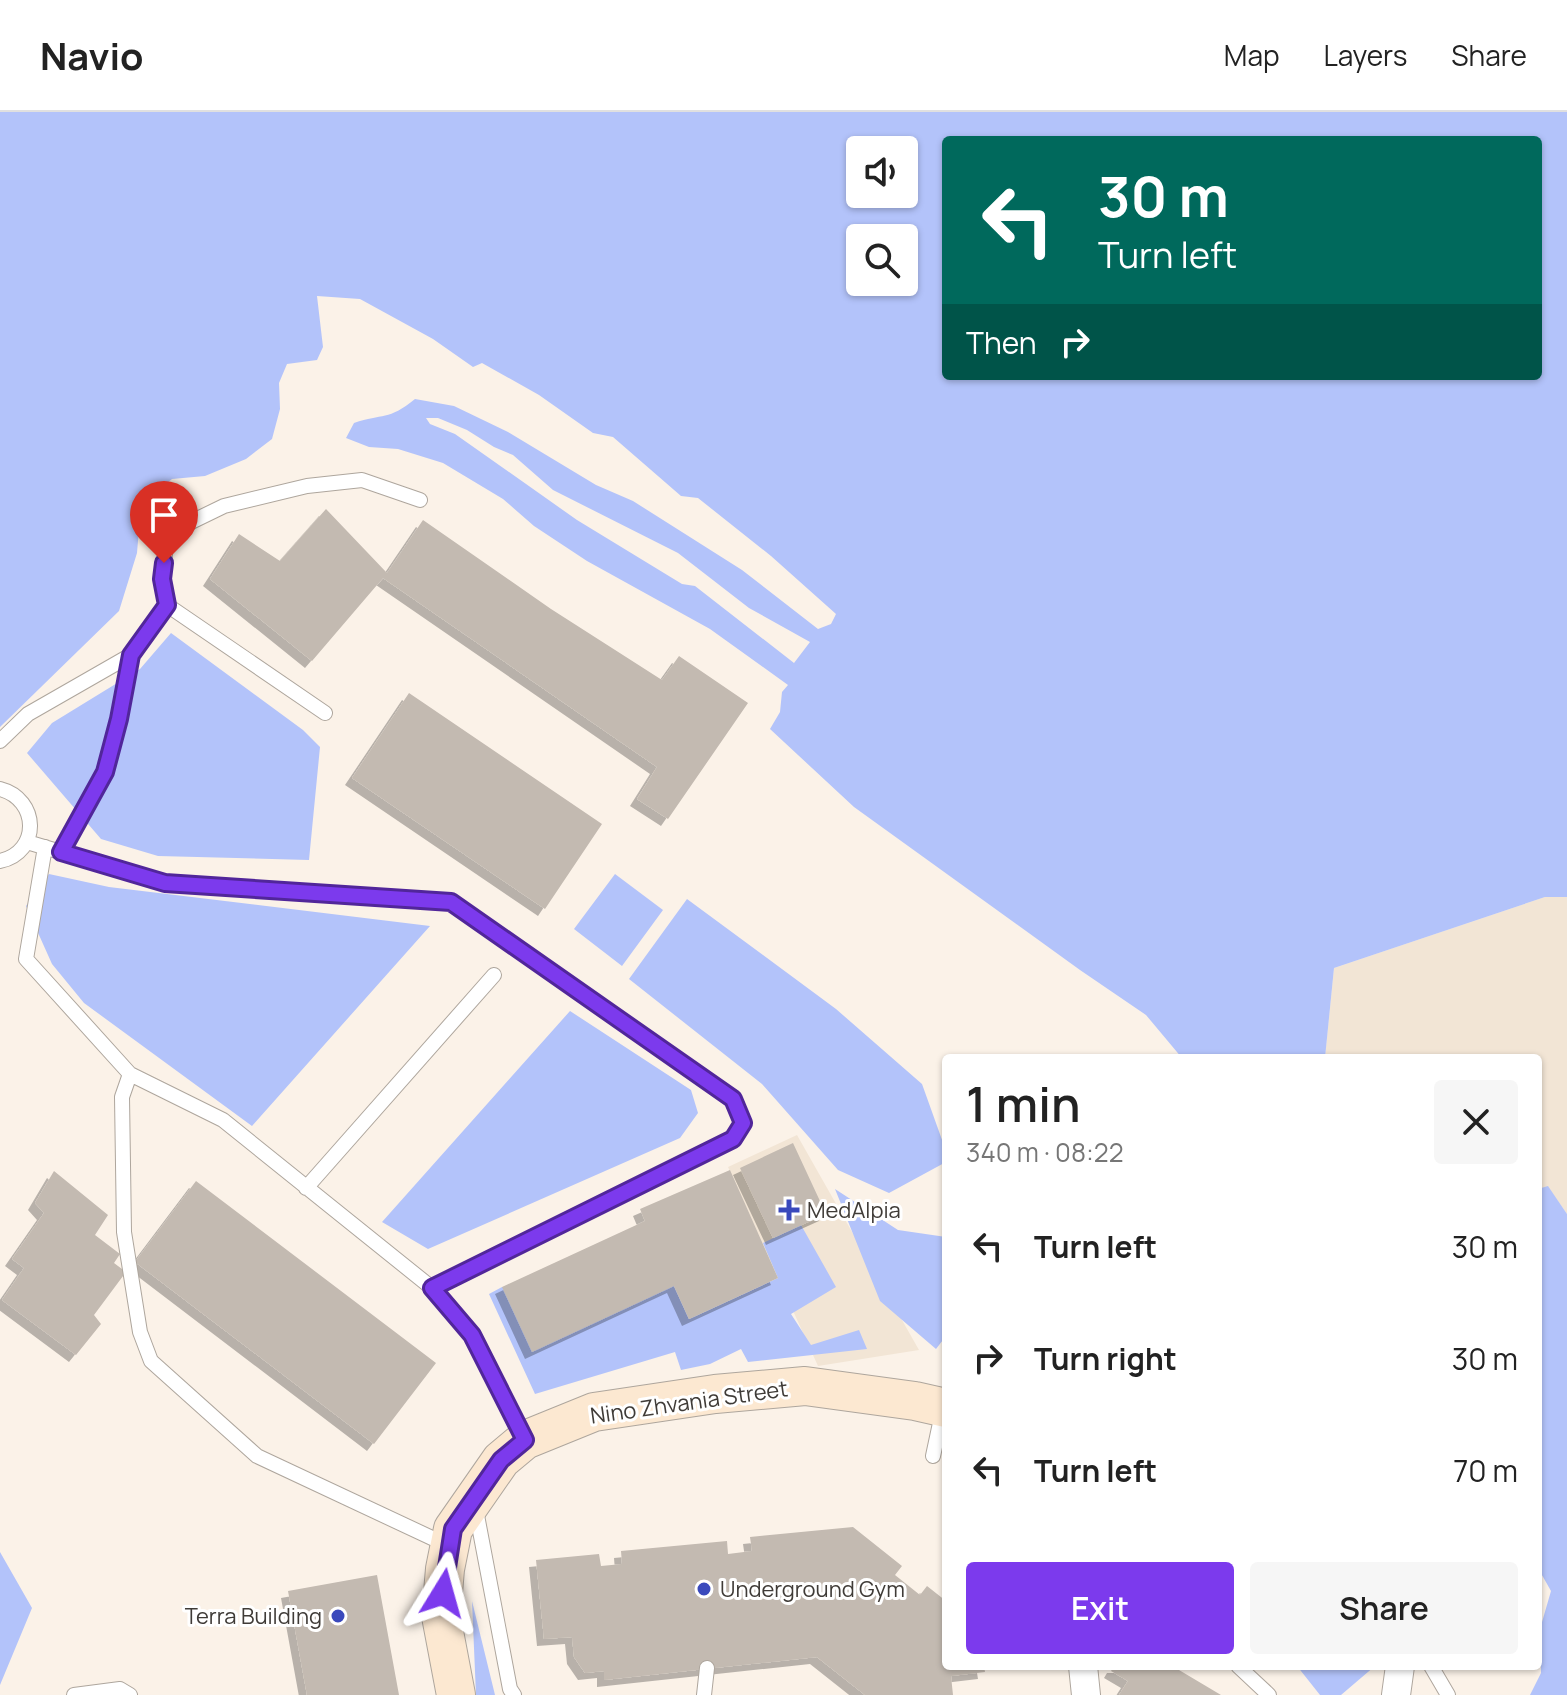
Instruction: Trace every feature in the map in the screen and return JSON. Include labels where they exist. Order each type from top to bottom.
[{"type":"street","name":"Nino Zhvania Street","points":[[456,1695],[441,1616],[453,1529],[501,1460],[525,1440],[594,1412],[715,1394],[805,1386],[942,1405]]},
{"type":"street","points":[[1083,1670],[1086,1695]]},
{"type":"street","points":[[1396,1695],[1399,1670]]},
{"type":"lane","points":[[325,713],[167,605],[162,579],[166,546],[189,523],[224,506],[307,486],[362,480],[420,500]]},
{"type":"lane","points":[[0,741],[28,714],[131,655],[167,605]]},
{"type":"lane","points":[[61,852],[105,772],[131,655]]},
{"type":"lane","points":[[0,789],[20,798],[27,808],[31,831],[20,852],[0,861]]},
{"type":"lane","points":[[27,842],[165,883],[451,902],[733,1099],[743,1123],[733,1139],[432,1288]]},
{"type":"lane","points":[[45,847],[26,959],[130,1074],[223,1120],[432,1288],[472,1335],[525,1440]]},
{"type":"lane","points":[[306,1188],[494,975]]},
{"type":"lane","points":[[130,1074],[122,1097],[124,1232],[140,1332],[151,1361],[257,1456],[450,1546]]},
{"type":"lane","points":[[933,1456],[942,1418]]},
{"type":"lane","points":[[473,1498],[510,1689],[514,1695]]},
{"type":"lane","points":[[704,1695],[707,1668]]},
{"type":"lane","points":[[1242,1670],[1269,1695]]},
{"type":"lane","points":[[1433,1670],[1448,1695]]},
{"type":"lane","points":[[74,1695],[120,1689],[130,1695]]},
{"type":"shaded area","points":[[0,112],[1567,112],[1567,897],[1545,897],[1334,968],[1325,1054],[1179,1054],[1146,1015],[854,807],[770,729],[780,712],[782,692],[788,685],[710,629],[587,561],[534,526],[503,499],[443,463],[398,449],[369,447],[346,438],[354,423],[391,414],[415,399],[454,406],[508,432],[596,485],[633,501],[742,570],[818,629],[831,624],[836,614],[771,556],[698,498],[681,496],[613,437],[593,433],[539,395],[482,363],[473,367],[433,339],[360,299],[317,296],[323,347],[317,360],[287,364],[279,383],[280,409],[272,439],[246,459],[205,476],[172,479],[141,504],[137,553],[119,611],[0,727]],"holes":[[[426,418],[438,418],[513,455],[553,490],[678,553],[749,608],[810,642],[794,663],[695,586],[682,584],[577,520],[455,434],[430,424]]]},
{"type":"shaded area","points":[[171,633],[303,730],[320,747],[309,860],[158,856],[101,839],[27,753],[52,723],[140,669]]},
{"type":"shaded area","points":[[49,874],[109,887],[430,926],[252,1126],[84,1003],[52,964],[26,906]]},
{"type":"shaded area","points":[[615,874],[663,910],[622,966],[574,929]]},
{"type":"shaded area","points":[[1545,897],[1567,897],[1567,1214],[1548,1187],[1542,1188],[1542,1054],[1325,1054],[1334,968]]},
{"type":"shaded area","points":[[687,899],[836,1009],[922,1084],[942,1140],[942,1164],[889,1193],[838,1170],[762,1084],[629,979]]},
{"type":"shaded area","points":[[570,1011],[691,1090],[698,1113],[680,1138],[428,1249],[382,1222]]},
{"type":"shaded area","points":[[797,1135],[919,1350],[818,1366],[728,1167]]},
{"type":"shaded area","points":[[1548,1186],[1567,1214],[1567,1695],[1530,1695],[1542,1670],[1542,1622],[1551,1591],[1542,1575],[1542,1188]]},
{"type":"shaded area","points":[[835,1189],[898,1230],[942,1236],[942,1341],[936,1349],[880,1301]]},
{"type":"shaded area","points":[[801,1225],[836,1287],[791,1314],[811,1345],[859,1330],[867,1349],[748,1362],[741,1349],[710,1364],[681,1370],[675,1352],[535,1394],[489,1294],[502,1287],[674,1286],[689,1319],[778,1278],[763,1243]]},
{"type":"shaded area","points":[[0,1552],[32,1608],[0,1685]]},
{"type":"shaded area","points":[[472,1601],[495,1695],[476,1695]]},
{"type":"shaded area","points":[[1300,1670],[1370,1670],[1341,1695],[1320,1695]]},
{"type":"building","points":[[326,509],[387,573],[423,520],[551,609],[662,680],[679,656],[748,703],[668,819],[637,799],[657,767],[383,578],[312,661],[210,579],[239,534],[280,561]]},
{"type":"building","points":[[409,693],[602,824],[545,909],[352,778]]},
{"type":"building","points":[[793,1143],[826,1214],[773,1238],[740,1168]]},
{"type":"building","points":[[730,1170],[778,1278],[689,1319],[674,1286],[532,1352],[502,1287],[645,1221],[640,1209]]},
{"type":"building","points":[[54,1171],[108,1215],[95,1235],[120,1254],[114,1263],[126,1272],[94,1315],[101,1324],[76,1355],[2,1300],[24,1268],[12,1259],[44,1213],[35,1203]]},
{"type":"building","points":[[196,1181],[436,1363],[374,1444],[135,1262]]},
{"type":"building","points":[[853,1527],[902,1566],[895,1575],[920,1595],[927,1586],[942,1598],[942,1670],[985,1672],[951,1676],[953,1695],[865,1695],[817,1657],[604,1680],[604,1671],[585,1673],[574,1657],[572,1637],[544,1639],[536,1560],[599,1554],[601,1566],[622,1564],[621,1551],[727,1541],[728,1554],[752,1551],[750,1537]]},
{"type":"building","name":"Terra Building","points":[[377,1575],[399,1695],[307,1695],[288,1591]]},
{"type":"building","points":[[1179,1670],[1221,1695],[1119,1695],[1128,1681],[1111,1671]]},
{"type":"place","name":"MedAlpia","points":[[789,1210]]},
{"type":"place","name":"Underground Gym","points":[[704,1589]]},
{"type":"place","name":"Terra Building","points":[[338,1616]]},
{"type":"route","points":[[164,563],[162,579],[167,605],[131,655],[105,772],[61,852],[165,883],[451,902],[733,1099],[743,1123],[733,1139],[432,1288],[472,1335],[525,1440],[501,1460],[453,1529],[443,1593]]}]
